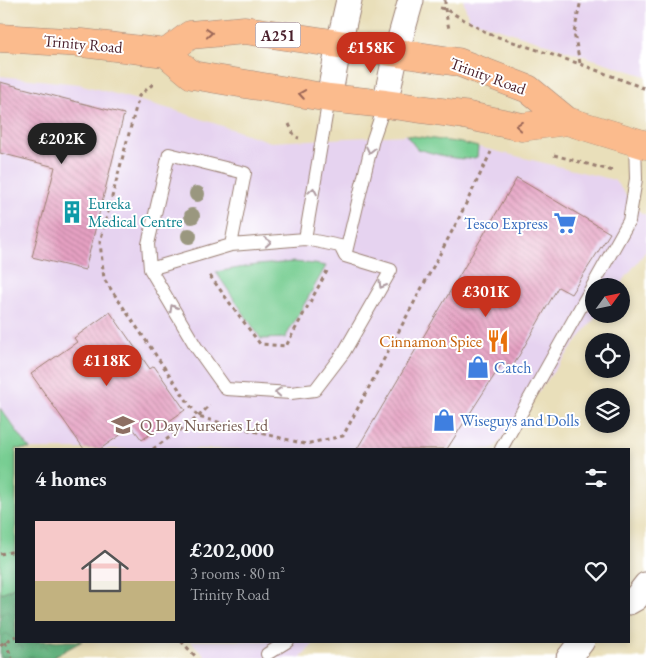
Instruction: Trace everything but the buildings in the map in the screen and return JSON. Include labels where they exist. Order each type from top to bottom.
[{"type":"main road","name":"Trinity Road","points":[[166,53],[190,35],[245,30],[458,62],[528,89],[567,121],[640,144]]},
{"type":"main road","name":"Trinity Road","points":[[0,38],[82,43],[166,53],[192,75],[329,98],[464,115],[522,127],[567,121]]},
{"type":"street","points":[[329,98],[349,0]]},
{"type":"street","points":[[385,104],[396,53],[412,0]]},
{"type":"lane","points":[[305,238],[329,98]]},
{"type":"lane","points":[[343,251],[373,139],[385,104]]},
{"type":"lane","points":[[502,448],[629,220],[640,144]]},
{"type":"lane","points":[[150,269],[231,245],[305,238],[391,270],[344,352],[315,390],[291,393],[226,389],[196,347],[150,269],[148,244],[169,154],[245,173],[231,245]]},
{"type":"lane","points":[[268,654],[285,643]]},
{"type":"path","points":[[445,0],[445,9],[490,34],[580,64],[646,89]]},
{"type":"path","points":[[580,64],[574,33],[581,0]]},
{"type":"path","points":[[155,82],[139,96],[100,242],[104,279],[198,417],[305,444],[343,436],[458,220],[493,149]]},
{"type":"path","points":[[554,155],[636,179]]},
{"type":"path","points":[[196,256],[260,344],[286,346],[343,251]]},
{"type":"path","points":[[154,448],[198,417],[226,389]]},
{"type":"path","points":[[0,554],[15,551]]},
{"type":"path","points":[[0,644],[15,637]]},
{"type":"path","points":[[5,642],[12,658]]},
{"type":"path","points":[[182,643],[197,658]]},
{"type":"shaded area","points":[[463,0],[646,0],[646,76],[469,19]]},
{"type":"shaded area","points":[[0,76],[79,84],[177,111],[271,142],[406,135],[462,143],[614,180],[641,213],[646,215],[646,251],[625,278],[585,278],[585,323],[591,323],[495,448],[27,448],[0,409]]},
{"type":"shaded area","points":[[193,643],[314,643],[301,658],[207,658]]},
{"type":"green space","points":[[406,135],[478,147],[477,157],[471,159],[455,158],[417,149]]},
{"type":"green space","points":[[294,262],[326,266],[285,338],[261,339],[216,272],[256,265]]},
{"type":"green space","points":[[0,408],[29,448],[15,448],[15,586],[0,594]]},
{"type":"green space","points":[[15,586],[15,643],[78,643],[52,658],[0,658],[0,594]]},
{"type":"place","name":"Eureka Medical Centre","points":[[72,212]]},
{"type":"place","name":"Tesco Express","points":[[565,223]]},
{"type":"place","name":"Cinnamon Spice","points":[[498,341]]},
{"type":"place","name":"Catch","points":[[478,367]]},
{"type":"place","name":"Wiseguys and Dolls","points":[[444,420]]},
{"type":"place","name":"Q Day Nurseries Ltd","points":[[123,425]]}]
